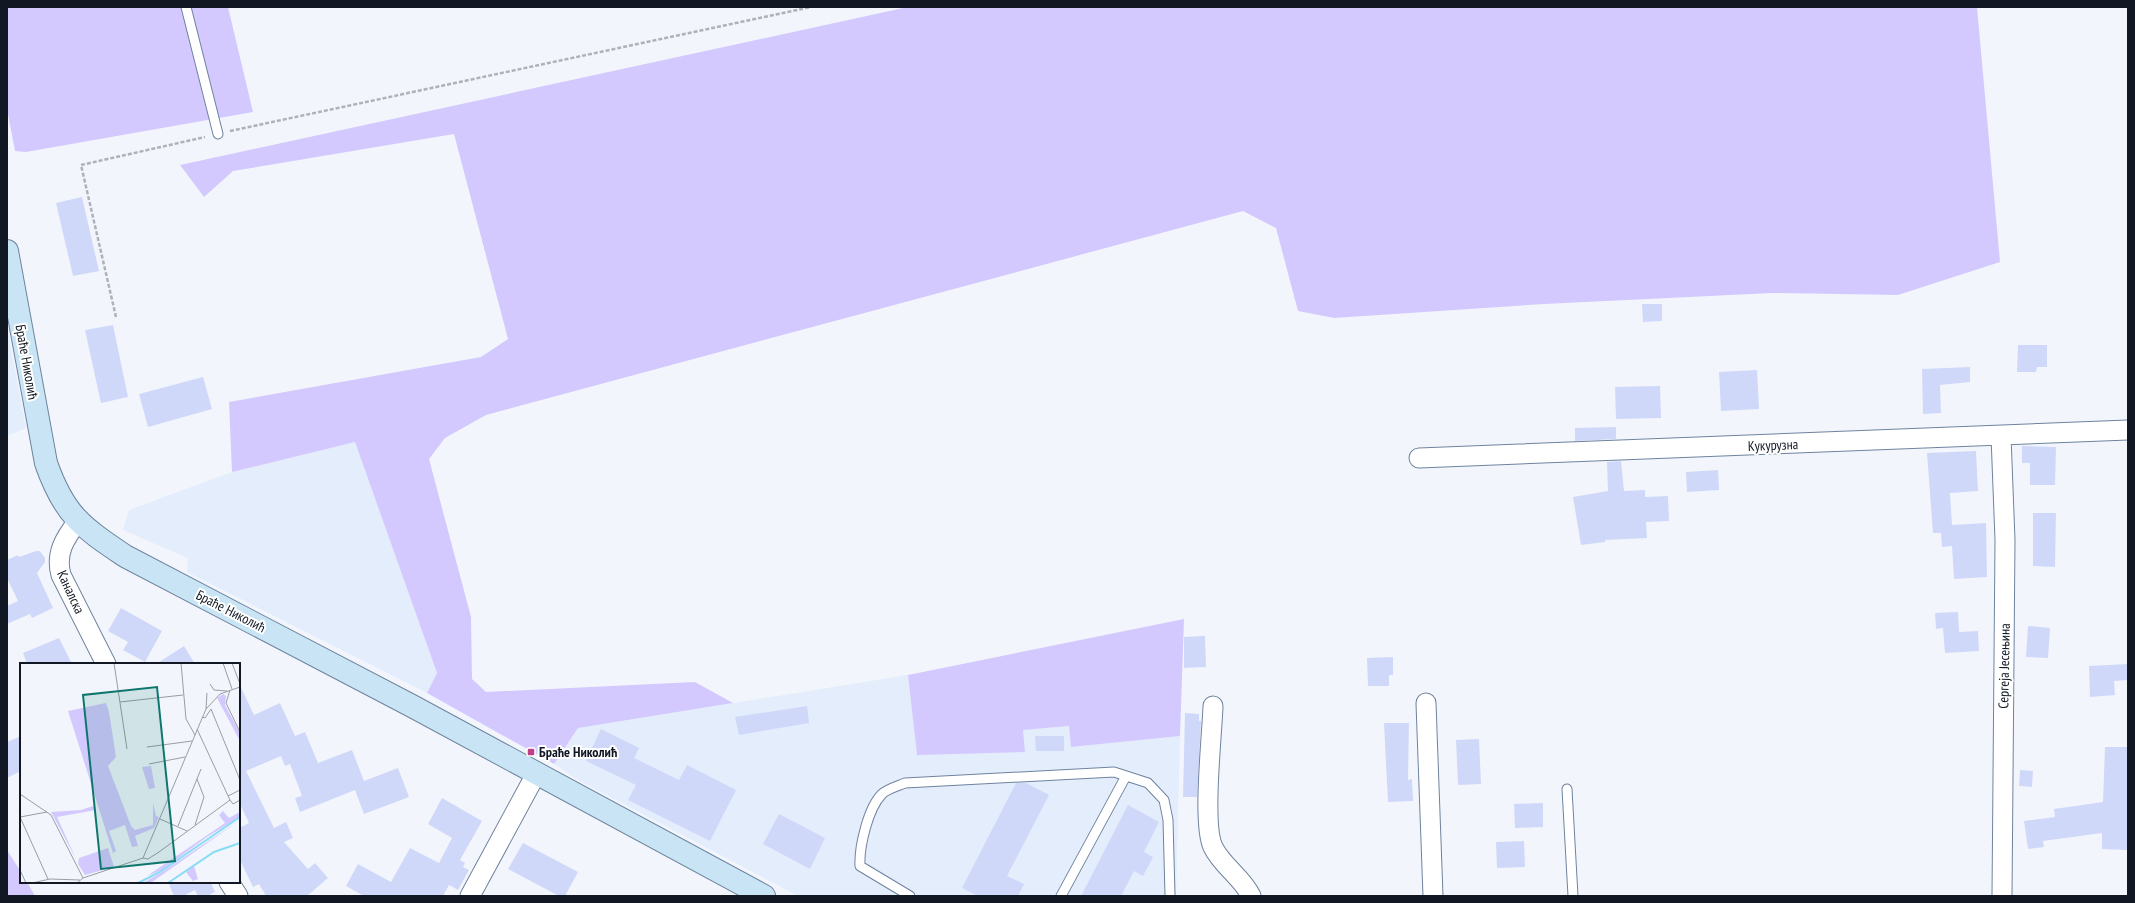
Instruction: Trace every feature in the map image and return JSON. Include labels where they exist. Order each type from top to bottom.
[{"type":"main road","name":"Браће Николић","points":[[7,251],[46,463],[56,490],[78,521],[89,532],[126,556],[405,702],[764,896]]},
{"type":"street","name":"Кукурузна","points":[[1419,458],[2128,430]]},
{"type":"street","name":"Сергеја Јесењина","points":[[2001,436],[2005,540],[2002,896]]},
{"type":"street","name":"Каналска","points":[[78,521],[66,536],[62,546],[59,566],[61,575],[105,663]]},
{"type":"street","points":[[1426,703],[1433,896]]},
{"type":"street","points":[[1213,706],[1209,814],[1210,839],[1218,856],[1247,888],[1251,896]]},
{"type":"street","points":[[470,896],[536,774]]},
{"type":"street","points":[[230,883],[238,896]]},
{"type":"lane","points":[[186,7],[218,134]]},
{"type":"lane","points":[[910,896],[860,866],[860,851],[868,820],[882,794],[905,783],[1114,772],[1148,783],[1164,800],[1168,820],[1170,895]]},
{"type":"lane","points":[[1061,896],[1126,776]]},
{"type":"lane","points":[[1567,789],[1573,896]]},
{"type":"path","points":[[116,318],[81,165],[218,134],[811,7]]},
{"type":"shaded area","points":[[7,7],[228,7],[253,112],[26,152],[15,151],[7,109]]},
{"type":"shaded area","points":[[908,7],[1977,7],[2000,262],[1898,295],[1772,293],[1544,304],[1334,318],[1298,311],[1276,228],[1243,211],[486,415],[445,438],[429,459],[471,617],[472,679],[486,692],[695,682],[733,703],[578,728],[554,764],[427,693],[437,673],[355,442],[232,472],[229,402],[481,357],[508,339],[454,134],[233,171],[204,197],[180,165]]},
{"type":"shaded area","points":[[7,327],[26,428],[7,436]]},
{"type":"shaded area","points":[[355,442],[437,673],[427,693],[187,572],[188,558],[123,530],[129,510],[232,472]]},
{"type":"shaded area","points":[[1184,619],[1180,736],[1071,747],[1069,726],[1023,730],[1025,752],[917,755],[908,675]]},
{"type":"shaded area","points":[[908,675],[917,754],[1024,752],[1022,730],[1069,726],[1071,747],[1180,736],[1176,896],[798,896],[578,780],[554,764],[578,728]]},
{"type":"shaded area","points":[[7,850],[20,870],[20,883],[28,883],[35,896],[7,896]]},
{"type":"building","points":[[82,197],[99,271],[73,276],[56,203]]},
{"type":"building","points":[[1642,304],[1662,304],[1662,321],[1643,322]]},
{"type":"building","points":[[113,325],[128,397],[101,403],[85,330]]},
{"type":"building","points":[[2018,345],[2047,345],[2047,367],[2037,367],[2036,372],[2017,372]]},
{"type":"building","points":[[1970,367],[1970,382],[1940,385],[1941,413],[1923,414],[1922,369]]},
{"type":"building","points":[[1757,370],[1759,409],[1721,411],[1719,372]]},
{"type":"building","points":[[203,377],[212,409],[148,427],[139,394]]},
{"type":"building","points":[[1660,386],[1661,418],[1616,419],[1615,387]]},
{"type":"building","points":[[1616,427],[1616,439],[1575,441],[1575,428]]},
{"type":"building","points":[[2022,446],[2056,447],[2055,485],[2030,485],[2030,463],[2022,463]]},
{"type":"building","points":[[1976,451],[1978,491],[1950,493],[1952,525],[1986,523],[1987,577],[1954,579],[1952,546],[1942,547],[1941,533],[1933,533],[1927,453]]},
{"type":"building","points":[[1621,461],[1624,491],[1645,490],[1645,497],[1668,496],[1669,521],[1646,522],[1647,538],[1605,540],[1605,542],[1581,545],[1573,497],[1608,491],[1607,462]]},
{"type":"building","points":[[1718,470],[1719,490],[1687,492],[1686,472]]},
{"type":"building","points":[[2033,513],[2056,513],[2055,567],[2033,566]]},
{"type":"building","points":[[40,551],[45,558],[45,562],[37,573],[53,608],[32,618],[30,614],[7,624],[7,606],[18,601],[7,578],[7,560],[18,555],[19,557]]},
{"type":"building","points":[[121,608],[162,631],[145,662],[123,650],[128,642],[108,631]]},
{"type":"building","points":[[1958,612],[1959,632],[1978,631],[1979,651],[1945,653],[1943,628],[1936,629],[1935,613]]},
{"type":"building","points":[[2028,626],[2050,628],[2048,658],[2026,657]]},
{"type":"building","points":[[1205,636],[1206,667],[1184,668],[1184,637]]},
{"type":"building","points":[[59,638],[72,663],[27,663],[23,653]]},
{"type":"building","points":[[184,646],[194,663],[158,663]]},
{"type":"building","points":[[1393,657],[1393,675],[1389,675],[1389,686],[1368,686],[1367,658]]},
{"type":"building","points":[[2128,664],[2128,680],[2114,681],[2115,695],[2090,697],[2089,666]]},
{"type":"building","points":[[240,685],[254,715],[280,703],[295,736],[305,732],[318,763],[352,750],[364,781],[398,768],[409,797],[364,814],[355,790],[300,812],[295,798],[302,796],[290,764],[285,766],[281,756],[246,771],[274,828],[286,822],[293,838],[284,842],[308,869],[315,863],[328,878],[307,896],[266,896],[259,884],[253,887],[240,860],[240,828],[249,823],[240,804]]},
{"type":"building","points":[[807,706],[809,723],[739,735],[735,717]]},
{"type":"building","points":[[1185,713],[1199,714],[1199,721],[1201,721],[1197,797],[1183,797]]},
{"type":"building","points":[[1384,723],[1409,723],[1408,780],[1412,779],[1413,801],[1388,802]]},
{"type":"building","points":[[601,729],[639,748],[634,758],[679,780],[687,765],[736,790],[710,841],[628,800],[636,785],[586,761]]},
{"type":"building","points":[[20,736],[20,772],[7,778],[7,742]]},
{"type":"building","points":[[1035,736],[1064,736],[1064,751],[1036,751]]},
{"type":"building","points":[[1479,739],[1481,784],[1458,785],[1456,740]]},
{"type":"building","points":[[2105,747],[2128,747],[2128,850],[2102,849],[2102,833],[2043,841],[2044,847],[2028,849],[2024,821],[2055,817],[2054,809],[2103,802]]},
{"type":"building","points":[[2020,770],[2033,771],[2032,787],[2019,786]]},
{"type":"building","points":[[1016,783],[1026,783],[1049,795],[1007,876],[1024,884],[1018,896],[978,896],[962,888]]},
{"type":"building","points":[[442,798],[482,821],[460,860],[465,863],[463,867],[469,870],[458,890],[449,885],[443,896],[364,896],[346,886],[358,864],[391,882],[410,848],[439,863],[452,838],[428,824]]},
{"type":"building","points":[[1543,803],[1543,827],[1515,828],[1514,804]]},
{"type":"building","points":[[1128,805],[1159,822],[1144,852],[1153,857],[1143,876],[1134,871],[1121,896],[1081,896]]},
{"type":"building","points":[[779,814],[825,838],[810,869],[763,844]]},
{"type":"building","points":[[1524,841],[1525,867],[1497,868],[1496,842]]},
{"type":"building","points":[[523,843],[578,872],[565,896],[559,896],[508,869]]},
{"type":"building","points":[[168,883],[211,883],[215,892],[207,896],[198,896],[195,890],[183,896],[174,896]]},
{"type":"place","name":"Браће Николић","points":[[531,752]]}]
